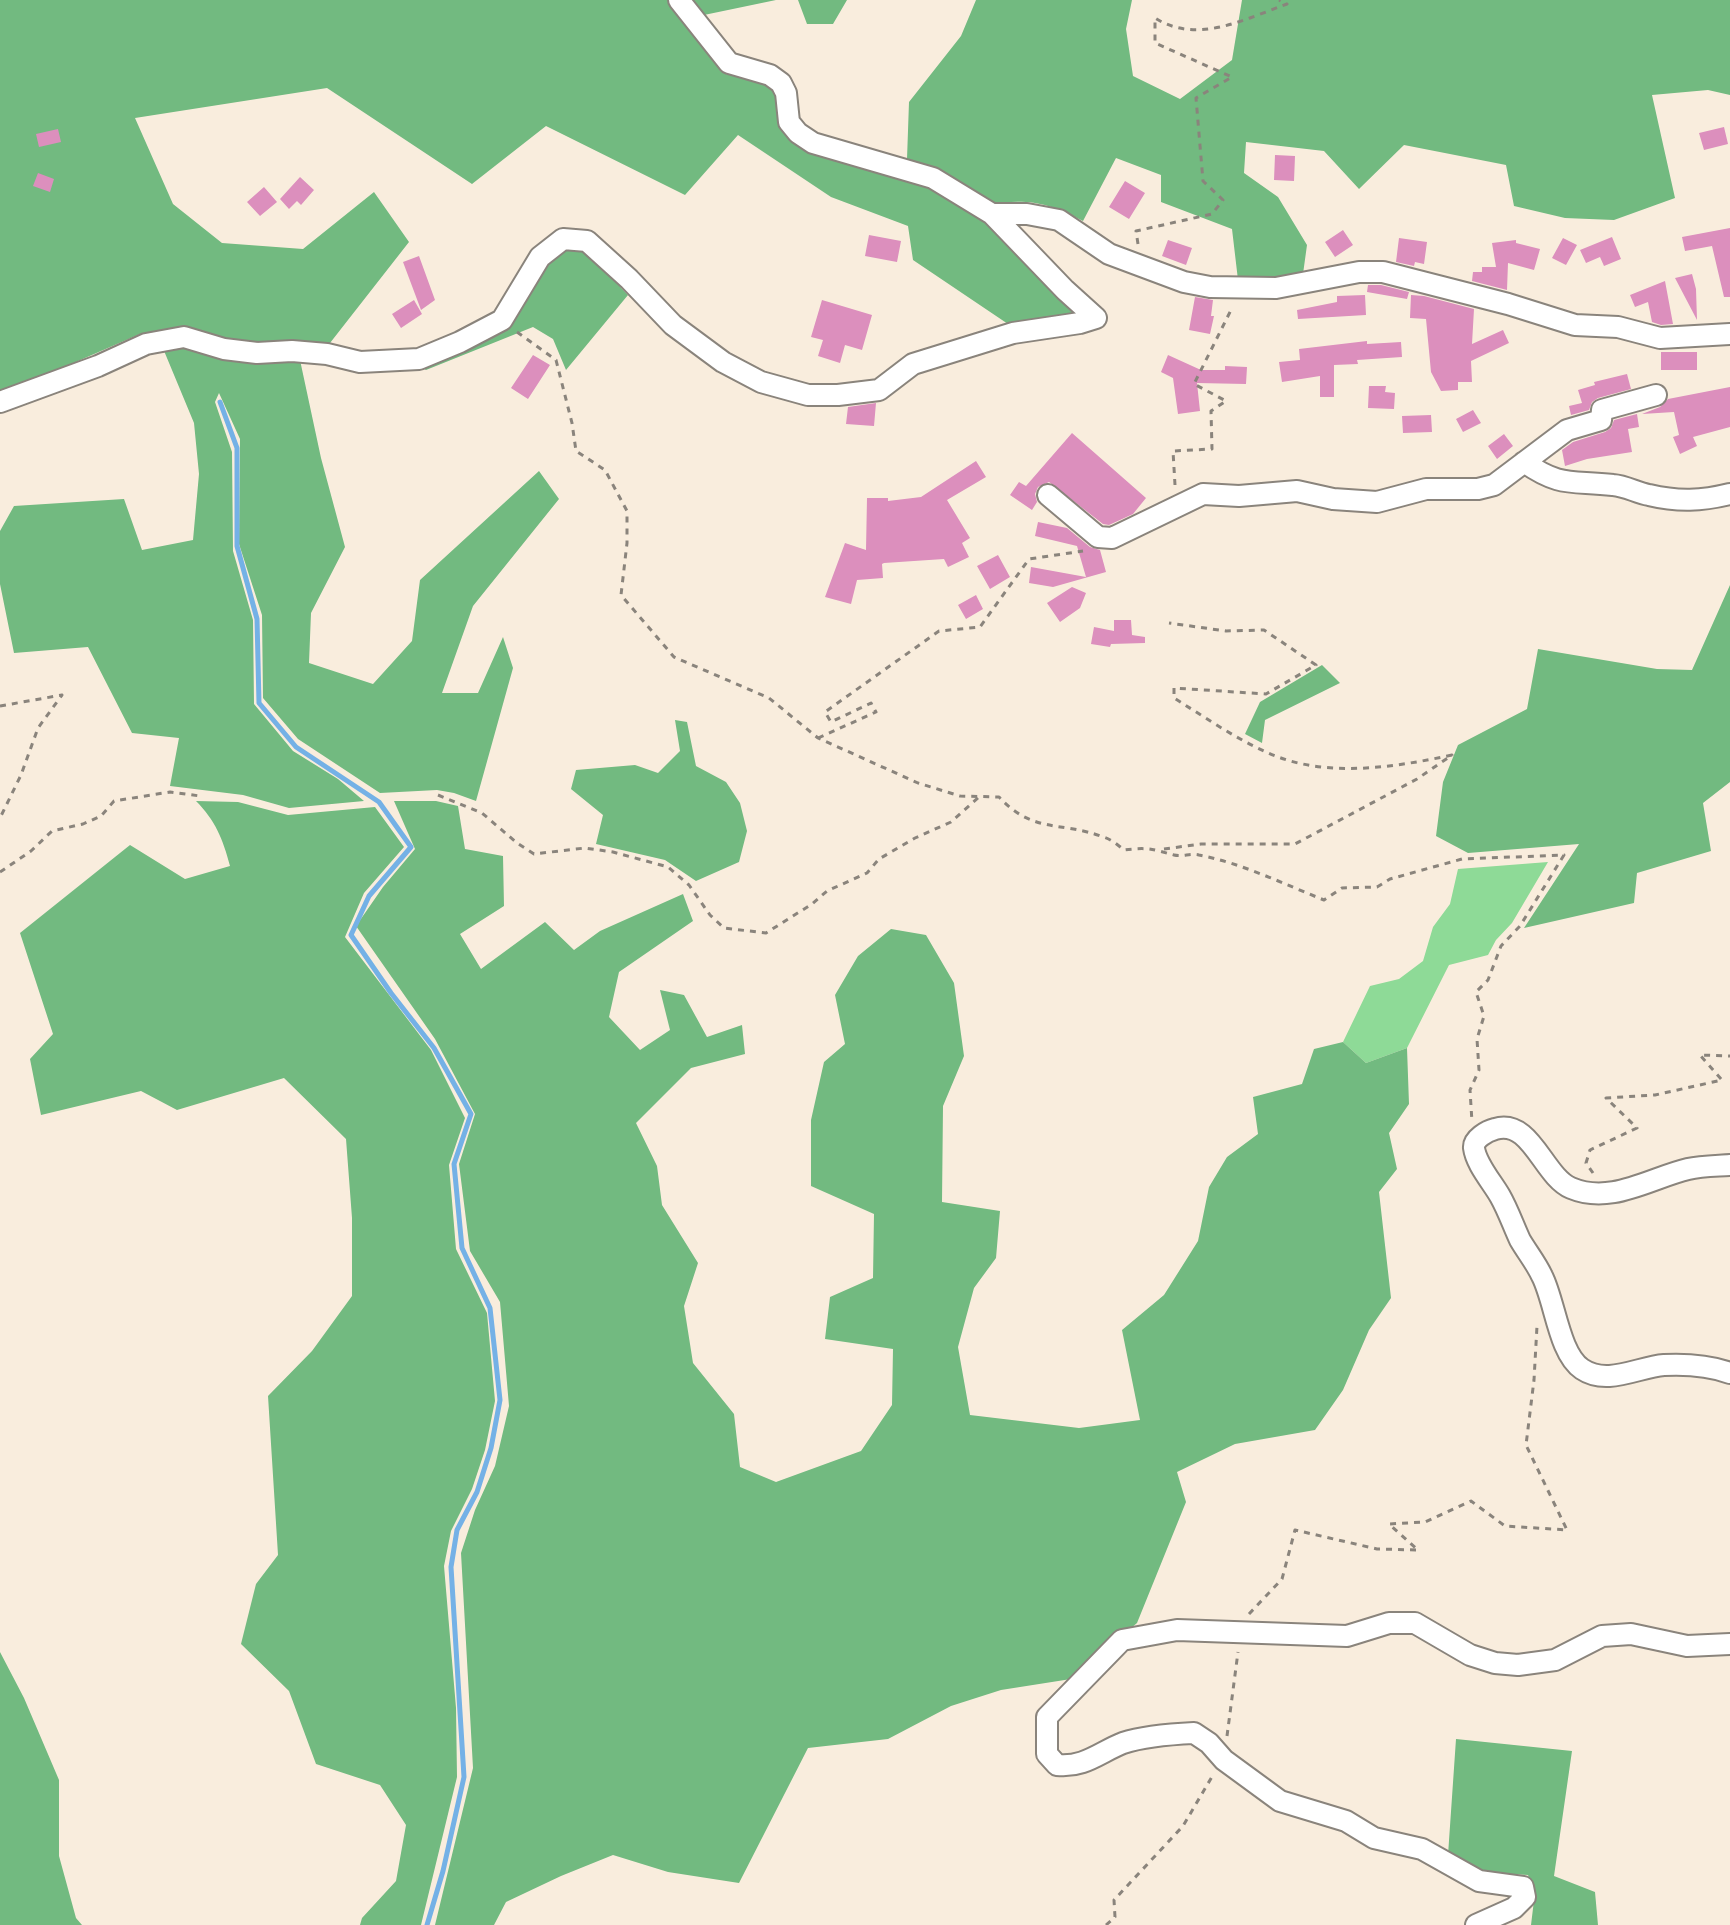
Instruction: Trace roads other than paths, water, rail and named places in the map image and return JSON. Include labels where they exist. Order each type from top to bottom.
[{"type":"street","points":[[0,402],[98,366],[146,344],[184,337],[224,349],[327,354],[360,362],[419,359],[502,320],[540,257],[563,239],[587,241],[673,325],[723,362],[761,382],[808,395],[879,390],[913,364],[1013,333],[1096,318],[992,214],[933,178],[813,143],[798,133],[789,122],[786,93],[781,83],[770,75],[729,63],[679,0]]},
{"type":"street","points":[[992,214],[1027,214],[1059,220],[1109,254],[1184,282],[1210,287],[1276,288],[1359,272],[1383,272],[1575,325],[1618,327],[1660,338],[1730,334]]},
{"type":"street","points":[[1048,495],[1104,539],[1112,538],[1203,494],[1239,496],[1297,491],[1333,499],[1377,502],[1426,489],[1478,489],[1494,485],[1567,430],[1601,420],[1602,410],[1656,395]]},
{"type":"street","points":[[1524,462],[1544,476],[1561,482],[1617,485],[1664,498],[1700,501],[1730,494]]},
{"type":"street","points":[[1730,1165],[1689,1168],[1606,1193],[1569,1188],[1556,1178],[1521,1134],[1508,1127],[1493,1129],[1482,1135],[1474,1149],[1542,1276],[1570,1356],[1580,1369],[1597,1376],[1663,1365],[1720,1369],[1730,1373]]},
{"type":"street","points":[[1476,1925],[1514,1908],[1525,1897],[1523,1887],[1479,1881],[1422,1849],[1374,1838],[1346,1821],[1280,1801],[1224,1760],[1209,1743],[1194,1733],[1125,1743],[1092,1760],[1069,1766],[1057,1765],[1047,1754],[1047,1717],[1122,1640],[1177,1630],[1347,1636],[1389,1623],[1415,1623],[1470,1655],[1495,1663],[1518,1665],[1555,1660],[1602,1636],[1631,1634],[1697,1646],[1730,1644]]},
{"type":"waterway","points":[[220,402],[237,448],[237,546],[257,619],[259,703],[296,747],[379,802],[411,847],[369,896],[351,935],[434,1048],[471,1114],[454,1164],[462,1248],[490,1308],[500,1400],[491,1448],[477,1492],[457,1530],[451,1567],[464,1777],[443,1871],[427,1925]]}]
